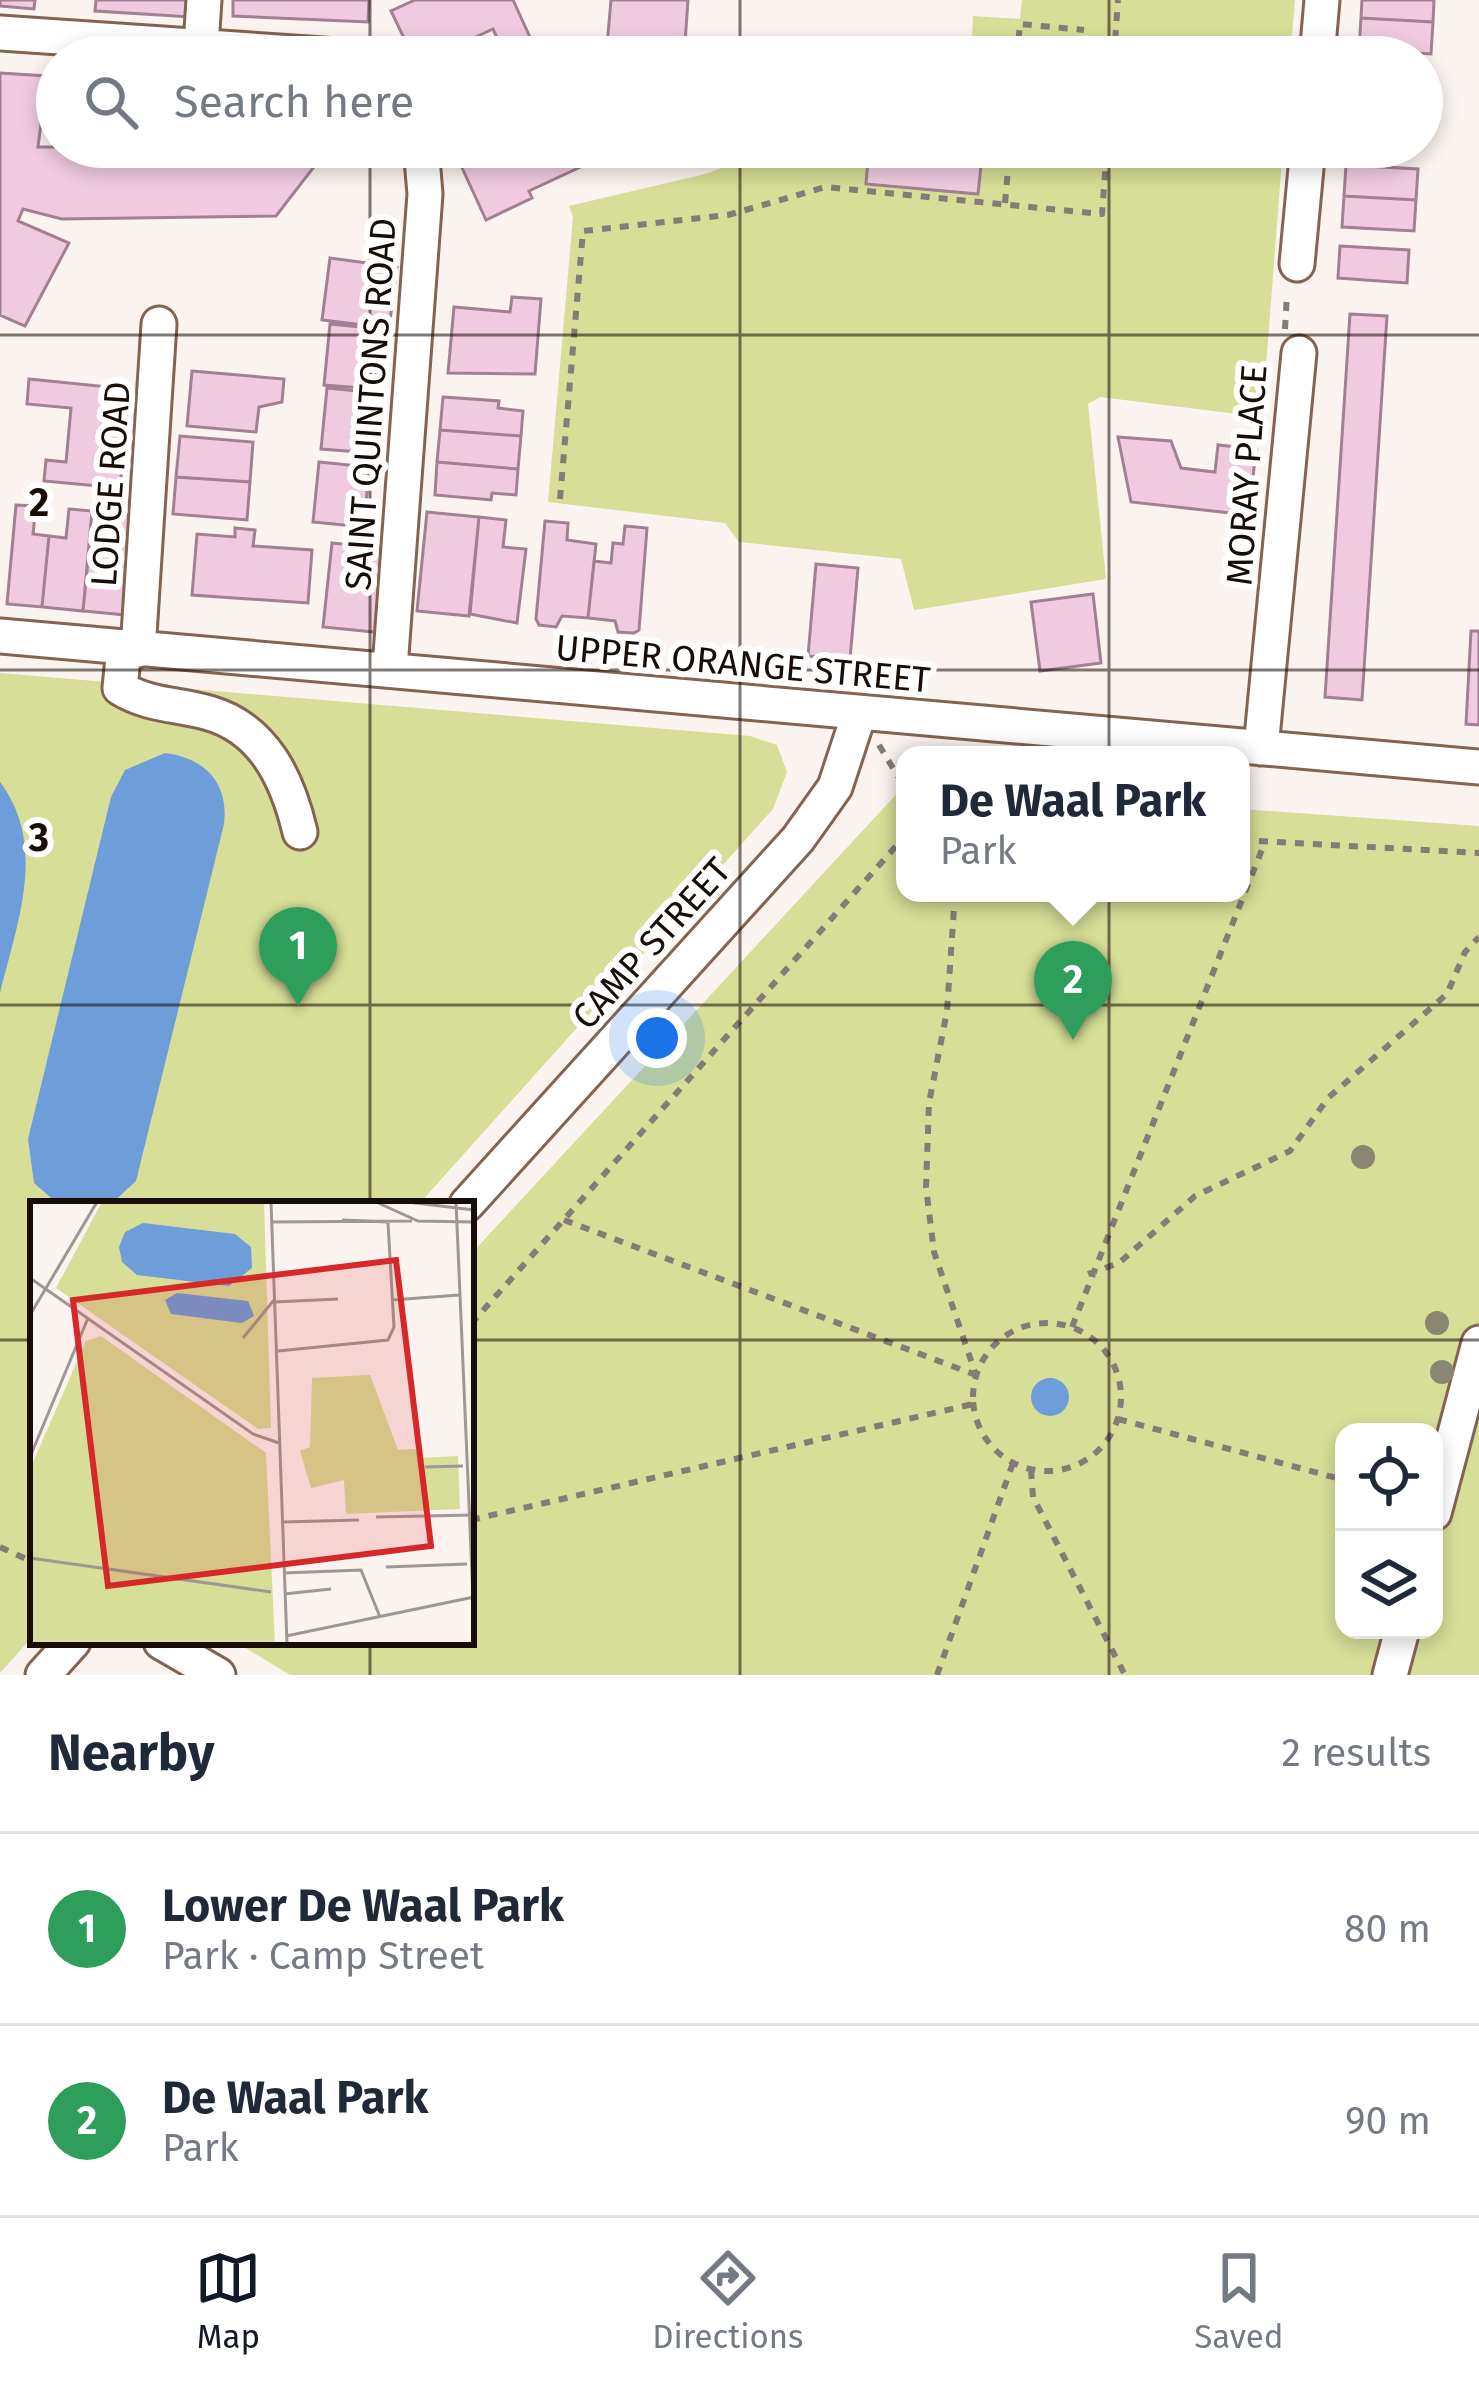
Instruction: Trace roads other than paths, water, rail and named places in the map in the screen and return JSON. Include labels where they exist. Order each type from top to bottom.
[{"type":"street","points":[[202,36],[204,0]]},
{"type":"street","points":[[1318,36],[1322,0]]},
{"type":"street","points":[[0,33],[50,36]]},
{"type":"street","name":"SAINT QUINTONS ROAD","points":[[390,668],[425,194],[423,168]]},
{"type":"street","points":[[1298,263],[1306,168]]},
{"type":"street","name":"LODGE ROAD","points":[[159,324],[131,649],[120,688],[148,702],[209,713],[240,725],[282,773],[300,832]]},
{"type":"street","name":"MORAY PLACE","points":[[1262,748],[1299,353]]},
{"type":"street","name":"UPPER ORANGE STREET","points":[[0,636],[1238,746]]},
{"type":"street","name":"CAMP STREET","points":[[470,1201],[798,839],[835,787],[860,714]]},
{"type":"street","name":"UPPER ORANGE STREET","points":[[1250,747],[1479,766]]},
{"type":"street","points":[[1443,1479],[1479,1343]]},
{"type":"street","points":[[1390,1675],[1400,1639]]},
{"type":"street","points":[[44,1675],[70,1645]]},
{"type":"street","points":[[166,1645],[218,1675]]},
{"type":"water","points":[[165,753],[192,760],[218,785],[224,824],[136,1181],[114,1201],[55,1201],[34,1183],[28,1139],[111,797],[125,770]]},
{"type":"water","points":[[0,782],[23,832],[26,858],[20,912],[0,993]]},
{"type":"water","points":[[1050,1378],[1063,1384],[1069,1397],[1063,1410],[1050,1416],[1037,1410],[1031,1397],[1037,1384]]},
{"type":"place","name":"Lower De Waal Park","points":[[298,1006]]},
{"type":"place","name":"De Waal Park","points":[[1073,1040]]}]
